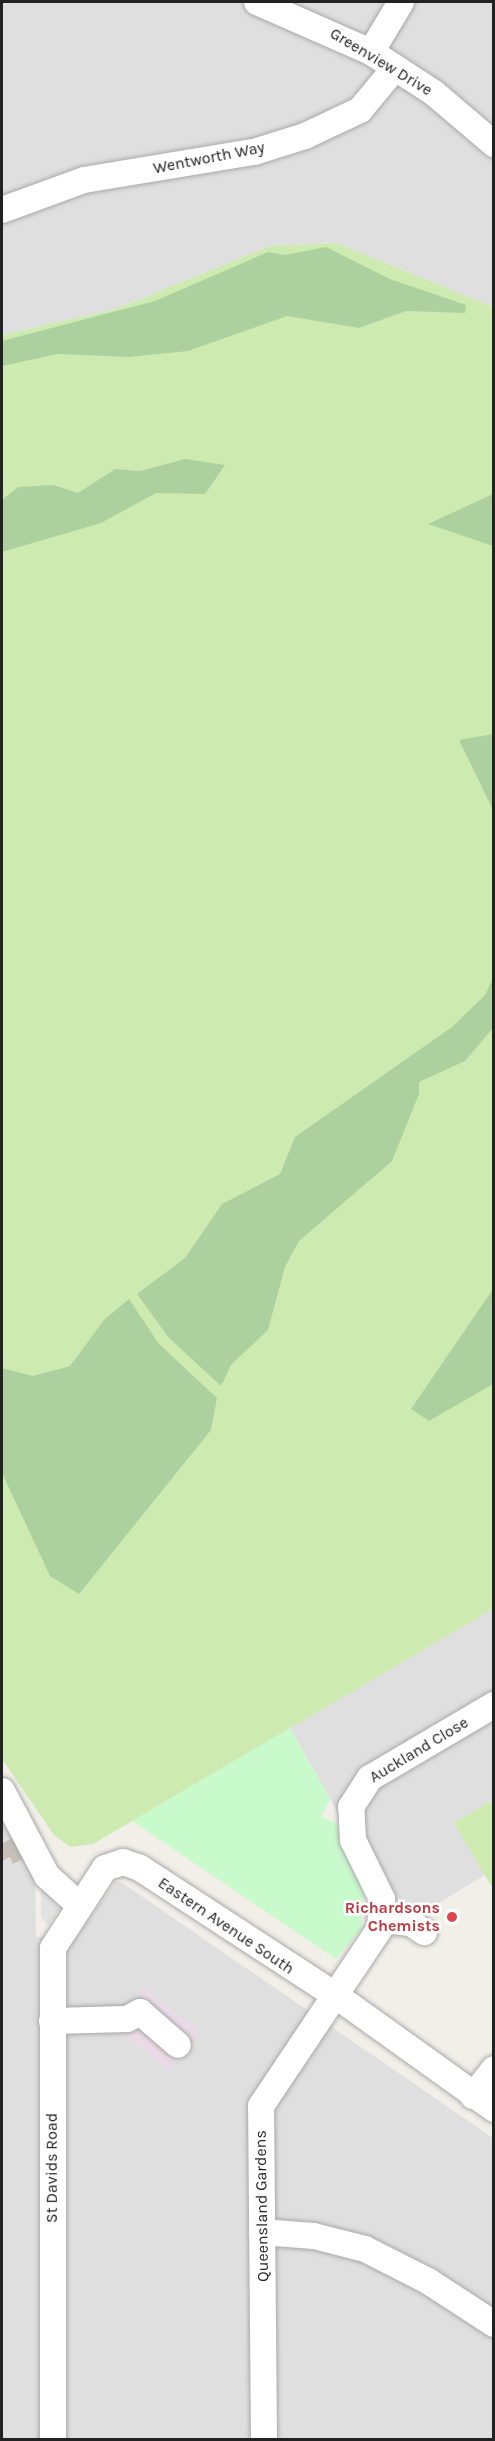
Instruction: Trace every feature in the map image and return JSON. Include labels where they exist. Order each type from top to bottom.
[{"type":"street","name":"Greenview Drive","points":[[257,2],[371,52],[494,144]]},
{"type":"street","points":[[371,52],[401,2]]},
{"type":"street","name":"Wentworth Way","points":[[2,210],[84,180],[254,152],[305,136],[360,110],[395,68]]},
{"type":"street","name":"Auckland Close","points":[[382,1920],[380,1888],[350,1829],[355,1795],[383,1770],[494,1705]]},
{"type":"street","points":[[2,1791],[47,1876],[78,1904]]},
{"type":"street","name":"Eastern Avenue South","points":[[78,1904],[105,1868],[130,1864],[335,1995],[483,2103]]},
{"type":"street","name":"St Davids Road","points":[[53,2439],[53,1948],[78,1904]]},
{"type":"street","points":[[335,1995],[382,1920],[411,1923],[424,1932]]},
{"type":"street","name":"Queensland Gardens","points":[[264,2439],[261,2106],[335,1995]]},
{"type":"street","points":[[52,2021],[127,2019],[140,2012],[178,2045]]},
{"type":"street","points":[[483,2103],[494,2069]]},
{"type":"street","points":[[262,2232],[314,2236],[365,2249],[428,2281],[494,2325]]},
{"type":"shaded area","points":[[2,2],[493,2],[493,307],[337,243],[270,246],[116,309],[2,335]]},
{"type":"shaded area","points":[[493,1609],[493,1800],[454,1823],[485,1875],[417,1916],[395,1914],[290,1728]]},
{"type":"shaded area","points":[[2,1806],[35,1869],[36,1937],[76,1937],[116,1882],[121,1882],[493,2138],[493,2439],[2,2439]]},
{"type":"shaded area","points":[[41,1884],[60,1908],[48,1926],[41,1917]]},
{"type":"shaded area","points":[[144,1988],[198,2032],[168,2069],[114,2025]]},
{"type":"green space","points":[[337,243],[493,307],[493,1609],[93,1844],[70,1847],[54,1835],[2,1759],[2,335],[116,309],[270,246]]},
{"type":"green space","points":[[326,247],[390,279],[466,305],[465,313],[406,311],[359,328],[287,316],[188,351],[128,357],[58,354],[2,366],[2,341],[155,301],[268,252],[285,255]]},
{"type":"green space","points":[[185,459],[225,465],[205,494],[156,493],[101,523],[2,552],[2,500],[18,487],[53,485],[78,493],[115,469],[140,471]]},
{"type":"green space","points":[[493,494],[493,546],[428,524]]},
{"type":"green space","points":[[494,734],[493,810],[459,740]]},
{"type":"green space","points":[[493,978],[493,1028],[465,1061],[419,1082],[419,1094],[392,1161],[299,1241],[285,1267],[268,1330],[231,1365],[221,1386],[169,1338],[137,1294],[185,1258],[222,1204],[280,1174],[295,1137],[452,1027],[485,995]]},
{"type":"green space","points":[[493,1289],[493,1384],[429,1421],[411,1409]]},
{"type":"green space","points":[[129,1299],[159,1344],[217,1398],[211,1430],[79,1594],[50,1576],[2,1473],[2,1368],[33,1376],[70,1366],[104,1320]]},
{"type":"green space","points":[[290,1728],[330,1799],[321,1817],[335,1822],[364,1889],[361,1929],[336,1959],[132,1821]]},
{"type":"green space","points":[[493,1800],[493,1889],[454,1823]]},
{"type":"building","points":[[15,1836],[26,1857],[13,1864],[10,1857],[2,1861],[2,1844]]},
{"type":"place","name":"Richardsons Chemists","points":[[452,1917]]}]
